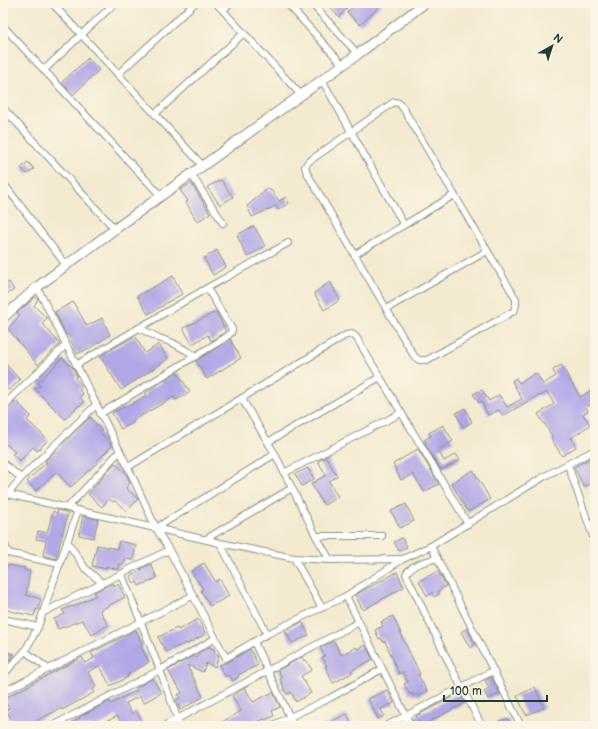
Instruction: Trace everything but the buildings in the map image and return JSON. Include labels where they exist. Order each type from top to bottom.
[{"type":"street","points":[[52,3],[203,166]]},
{"type":"street","points":[[44,70],[115,3]]},
{"type":"street","points":[[118,74],[195,3]]},
{"type":"street","points":[[216,3],[301,95]]},
{"type":"street","points":[[223,10],[230,3]]},
{"type":"street","points":[[287,3],[344,65]]},
{"type":"street","points":[[311,3],[358,54]]},
{"type":"street","points":[[3,318],[37,287],[66,265],[344,65],[421,4]]},
{"type":"street","points":[[3,26],[161,196]]},
{"type":"street","points":[[155,114],[244,32]]},
{"type":"street","points":[[322,80],[404,225]]},
{"type":"street","points":[[394,102],[399,103],[454,195],[516,300],[516,305],[514,310],[427,360],[420,360],[414,356],[354,255],[305,167],[308,162],[394,102]]},
{"type":"street","points":[[3,108],[115,229]]},
{"type":"street","points":[[191,174],[223,223]]},
{"type":"street","points":[[3,183],[66,265]]},
{"type":"street","points":[[354,255],[454,195]]},
{"type":"street","points":[[76,365],[207,288],[288,243]]},
{"type":"street","points":[[386,309],[487,251]]},
{"type":"street","points":[[37,287],[128,467],[156,528],[169,550],[214,639],[226,658],[267,634],[346,596],[403,559],[431,546],[539,480],[595,450]]},
{"type":"street","points":[[100,414],[231,333],[232,329],[207,288]]},
{"type":"street","points":[[139,328],[173,343],[196,356]]},
{"type":"street","points":[[128,467],[346,335],[352,334],[356,336],[468,524]]},
{"type":"street","points":[[3,406],[66,345]]},
{"type":"street","points":[[268,442],[380,377]]},
{"type":"street","points":[[242,399],[275,454],[316,536],[330,560]]},
{"type":"street","points":[[5,495],[96,405]]},
{"type":"street","points":[[284,473],[401,413]]},
{"type":"street","points":[[67,508],[120,451]]},
{"type":"street","points":[[156,528],[275,454]]},
{"type":"street","points":[[3,463],[21,478]]},
{"type":"street","points":[[568,465],[595,542]]},
{"type":"street","points":[[206,539],[292,488]]},
{"type":"street","points":[[5,495],[294,558],[330,560],[403,559]]},
{"type":"street","points":[[3,675],[25,651],[38,627],[78,510]]},
{"type":"street","points":[[316,536],[382,536]]},
{"type":"street","points":[[3,540],[5,553],[60,564]]},
{"type":"street","points":[[67,541],[85,568],[102,583]]},
{"type":"street","points":[[220,543],[267,634]]},
{"type":"street","points":[[431,546],[521,726]]},
{"type":"street","points":[[44,612],[169,550]]},
{"type":"street","points":[[294,558],[322,608]]},
{"type":"street","points":[[437,558],[411,568],[406,574],[482,726]]},
{"type":"street","points":[[123,573],[123,579],[160,670],[180,726]]},
{"type":"street","points":[[3,692],[192,596]]},
{"type":"street","points":[[346,596],[411,726]]},
{"type":"street","points":[[3,618],[38,627]]},
{"type":"street","points":[[164,726],[359,622]]},
{"type":"street","points":[[52,726],[160,670],[214,639]]},
{"type":"street","points":[[254,642],[294,726]]},
{"type":"street","points":[[25,651],[48,669]]},
{"type":"street","points":[[271,726],[330,698],[382,668]]},
{"type":"street","points":[[386,726],[493,671]]},
{"type":"street","points":[[3,718],[6,726]]}]
